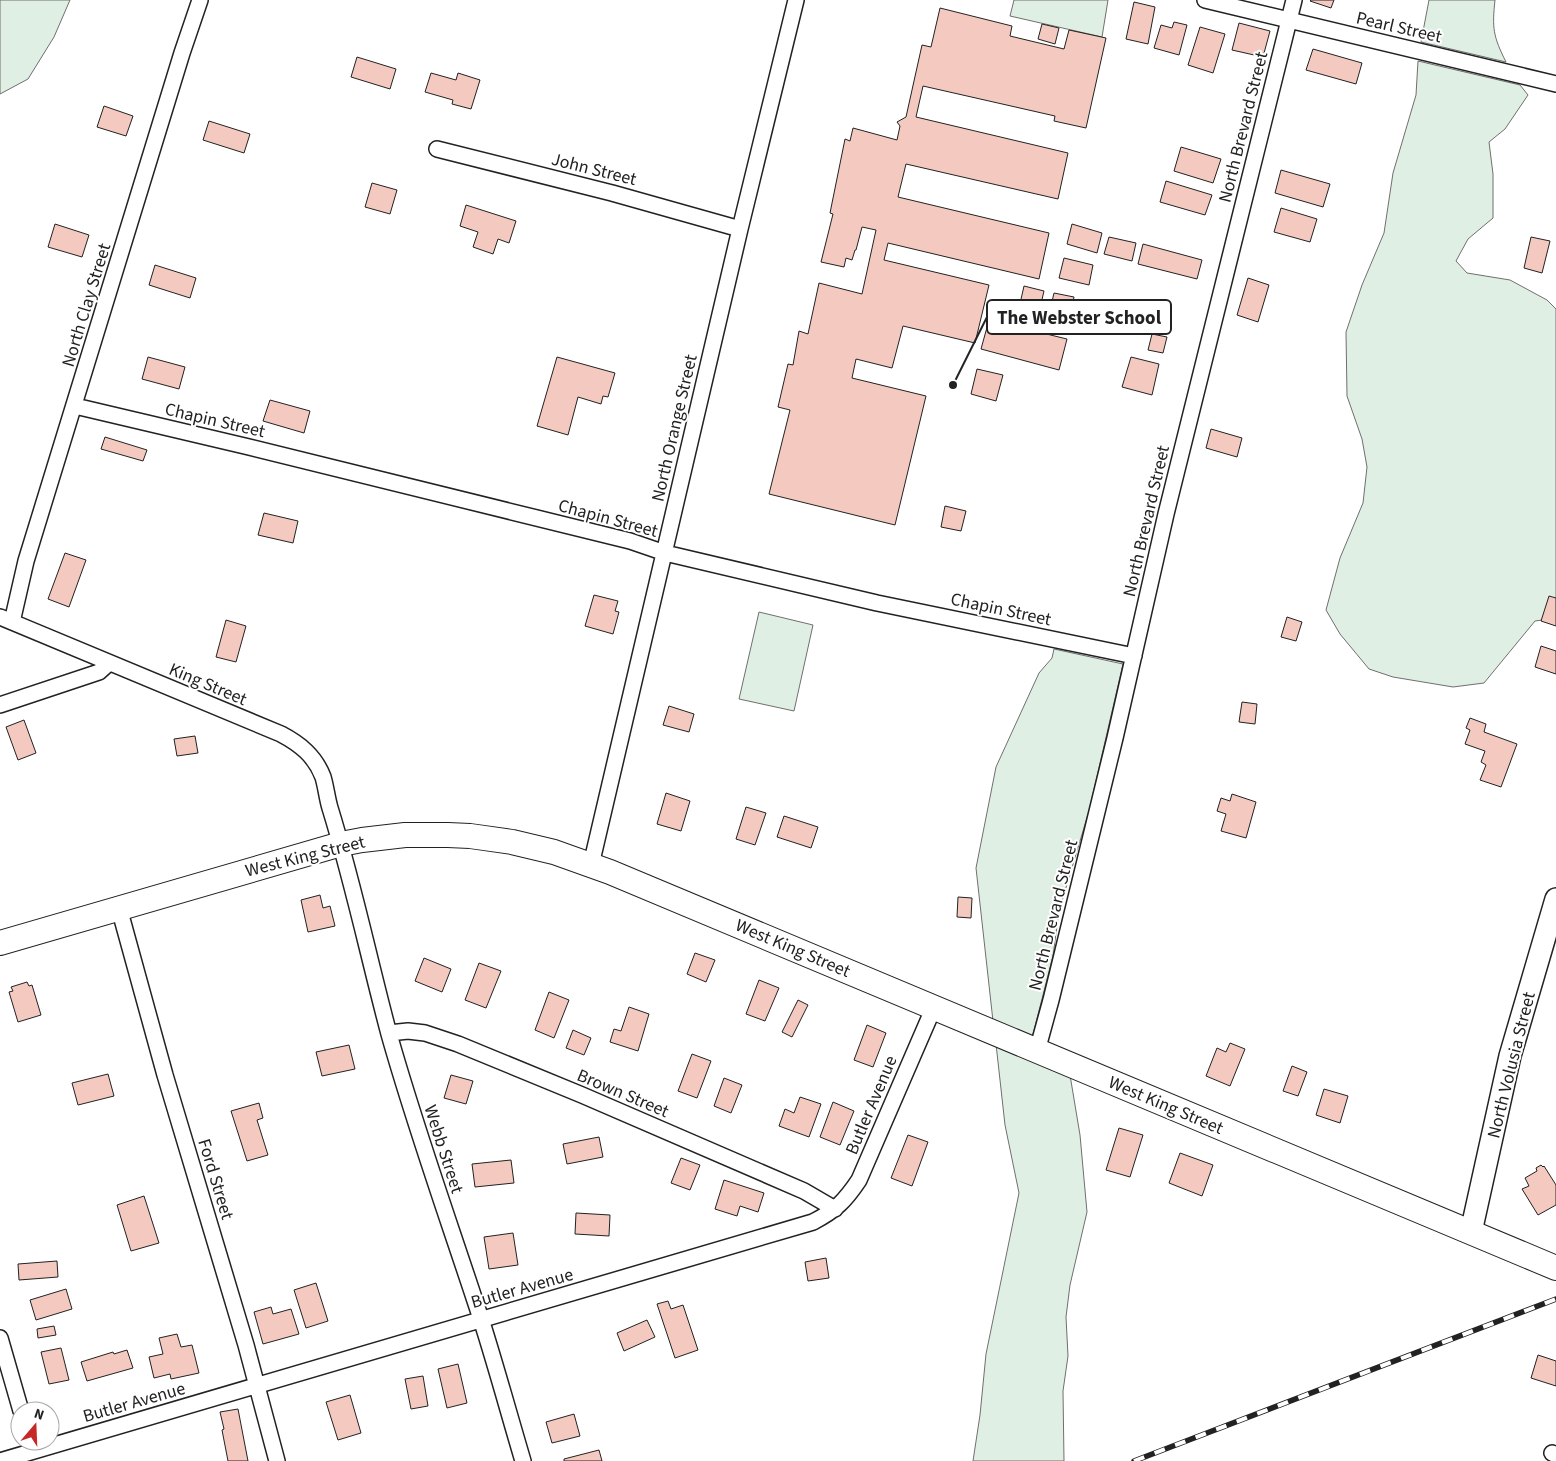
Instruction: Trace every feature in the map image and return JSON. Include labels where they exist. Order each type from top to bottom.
[{"type":"main road","name":"West King Street","points":[[0,943],[341,844],[405,835],[470,836],[512,842],[546,850],[591,865],[1556,1268]]},
{"type":"main road","name":"North Volusia Street","points":[[1471,1232],[1510,1056],[1556,899]]},
{"type":"street","name":"North Clay Street","points":[[6,620],[75,406],[179,62],[200,0]]},
{"type":"street","name":"North Orange Street","points":[[591,865],[740,229],[796,0]]},
{"type":"street","name":"Pearl Street","points":[[1205,0],[1556,84]]},
{"type":"street","name":"North Brevard Street","points":[[1037,1051],[1054,991],[1166,514],[1294,0]]},
{"type":"street","name":"John Street","points":[[437,149],[612,193],[740,229]]},
{"type":"street","name":"Chapin Street","points":[[75,406],[630,541],[665,553],[877,603],[1134,656]]},
{"type":"street","name":"King Street","points":[[6,620],[295,741],[307,751],[320,771],[341,844]]},
{"type":"street","points":[[0,705],[99,672],[109,663]]},
{"type":"street","name":"Webb Street","points":[[341,844],[389,1033],[421,1143],[481,1320],[523,1461]]},
{"type":"street","name":"Ford Street","points":[[120,908],[165,1075],[257,1386],[277,1461]]},
{"type":"street","name":"Butler Avenue","points":[[60,1443],[813,1222],[827,1215],[846,1199],[859,1180],[934,1007]]},
{"type":"street","name":"Brown Street","points":[[389,1033],[408,1031],[458,1044],[796,1187],[835,1209]]},
{"type":"street","points":[[0,1338],[18,1401]]},
{"type":"street","name":"Butler Avenue","points":[[0,1461],[33,1451]]},
{"type":"green space","points":[[0,0],[70,0],[54,37],[28,79],[0,94]]},
{"type":"green space","points":[[1014,0],[1108,0],[1102,37],[1010,16]]},
{"type":"green space","points":[[1429,0],[1495,0],[1494,32],[1506,62],[1421,42]]},
{"type":"green space","points":[[1418,61],[1520,85],[1528,95],[1505,129],[1489,142],[1493,174],[1493,218],[1468,239],[1456,261],[1467,273],[1510,280],[1547,300],[1556,309],[1556,618],[1535,621],[1484,683],[1453,687],[1393,677],[1369,669],[1340,634],[1326,610],[1340,558],[1363,503],[1367,467],[1362,439],[1347,396],[1346,332],[1362,285],[1384,233],[1393,173],[1416,95]]},
{"type":"green space","points":[[759,612],[813,625],[794,711],[739,699]]},
{"type":"green space","points":[[1054,649],[1123,664],[1089,811],[1059,911],[1053,956],[1032,1038],[993,1021],[976,868],[996,767],[1039,673],[1052,658]]},
{"type":"green space","points":[[996,1044],[1070,1075],[1080,1135],[1087,1212],[1070,1285],[1066,1317],[1068,1356],[1063,1391],[1064,1461],[973,1461],[986,1354],[1019,1193],[1005,1125]]},
{"type":"building","points":[[1311,0],[1334,0],[1331,8]]},
{"type":"building","points":[[1134,2],[1155,7],[1148,44],[1126,39]]},
{"type":"building","points":[[940,8],[1012,26],[1010,36],[1064,49],[1069,30],[1106,38],[1086,128],[1054,121],[1055,116],[923,86],[916,117],[1068,153],[1058,199],[906,164],[898,197],[1049,233],[1039,279],[888,243],[884,260],[989,285],[975,343],[903,326],[892,368],[856,359],[852,378],[926,396],[895,525],[769,494],[790,410],[778,407],[788,364],[793,365],[799,331],[808,334],[819,283],[862,294],[876,230],[862,227],[852,260],[846,258],[844,267],[821,262],[833,214],[830,213],[845,139],[850,141],[853,128],[897,140],[900,126],[897,122],[906,117],[922,45],[931,47]]},
{"type":"building","points":[[1174,22],[1187,25],[1179,55],[1154,48],[1161,25],[1172,28]]},
{"type":"building","points":[[1239,23],[1270,31],[1263,57],[1232,50]]},
{"type":"building","points":[[1042,24],[1059,28],[1055,44],[1038,39]]},
{"type":"building","points":[[1200,27],[1225,34],[1213,73],[1188,65]]},
{"type":"building","points":[[1313,49],[1362,63],[1356,84],[1306,70]]},
{"type":"building","points":[[357,57],[396,69],[390,89],[351,77]]},
{"type":"building","points":[[431,73],[456,80],[458,73],[480,80],[471,109],[452,104],[453,100],[425,92]]},
{"type":"building","points":[[104,106],[133,116],[126,136],[97,127]]},
{"type":"building","points":[[209,121],[250,134],[244,153],[203,140]]},
{"type":"building","points":[[1181,147],[1221,159],[1213,183],[1174,171]]},
{"type":"building","points":[[1281,170],[1330,184],[1323,207],[1275,193]]},
{"type":"building","points":[[1166,181],[1212,195],[1205,215],[1160,202]]},
{"type":"building","points":[[372,183],[397,190],[390,214],[365,207]]},
{"type":"building","points":[[466,205],[516,221],[509,243],[498,239],[493,254],[473,247],[478,232],[460,226]]},
{"type":"building","points":[[1281,208],[1317,219],[1310,242],[1274,232]]},
{"type":"building","points":[[55,224],[89,235],[82,257],[48,247]]},
{"type":"building","points":[[1072,224],[1102,233],[1097,253],[1067,244]]},
{"type":"building","points":[[1109,237],[1136,243],[1132,261],[1104,254]]},
{"type":"building","points":[[1531,237],[1550,241],[1542,273],[1524,268]]},
{"type":"building","points":[[1143,244],[1202,260],[1197,279],[1138,264]]},
{"type":"building","points":[[1064,258],[1093,265],[1089,285],[1059,278]]},
{"type":"building","points":[[155,265],[196,278],[190,298],[149,285]]},
{"type":"building","points":[[1248,278],[1269,285],[1258,322],[1237,315]]},
{"type":"building","points":[[1024,286],[1044,291],[1037,321],[1017,317]]},
{"type":"building","points":[[1054,293],[1074,297],[1068,327],[1047,323]]},
{"type":"building","points":[[989,320],[1067,339],[1059,370],[981,349]]},
{"type":"building","points":[[1152,334],[1167,337],[1163,353],[1148,350]]},
{"type":"building","points":[[148,357],[185,367],[179,389],[142,379]]},
{"type":"building","points":[[557,357],[615,373],[608,397],[603,396],[601,404],[578,397],[568,435],[537,426]]},
{"type":"building","points":[[1131,357],[1159,364],[1152,395],[1122,387]]},
{"type":"building","points":[[977,369],[1003,375],[996,401],[971,394]]},
{"type":"building","points":[[270,400],[310,411],[304,433],[263,421]]},
{"type":"building","points":[[1211,429],[1242,438],[1237,457],[1206,448]]},
{"type":"building","points":[[105,437],[147,450],[143,461],[101,449]]},
{"type":"building","points":[[945,506],[966,511],[961,531],[941,527]]},
{"type":"building","points":[[264,513],[298,521],[293,543],[258,535]]},
{"type":"building","points":[[65,553],[86,560],[69,607],[48,599]]},
{"type":"building","points":[[594,595],[618,601],[615,611],[619,612],[613,634],[585,626]]},
{"type":"building","points":[[1549,596],[1556,598],[1556,626],[1541,621]]},
{"type":"building","points":[[1287,617],[1302,622],[1296,641],[1281,637]]},
{"type":"building","points":[[226,620],[246,626],[236,662],[216,657]]},
{"type":"building","points":[[1541,646],[1556,651],[1556,674],[1535,667]]},
{"type":"building","points":[[1242,702],[1257,704],[1255,724],[1239,722]]},
{"type":"building","points":[[669,706],[694,714],[689,732],[663,725]]},
{"type":"building","points":[[1470,718],[1486,724],[1484,732],[1517,744],[1501,787],[1480,780],[1486,765],[1481,762],[1485,751],[1465,744],[1470,730],[1466,728]]},
{"type":"building","points":[[24,720],[36,753],[18,760],[6,727]]},
{"type":"building","points":[[195,736],[198,753],[177,756],[174,739]]},
{"type":"building","points":[[666,793],[690,801],[681,831],[657,824]]},
{"type":"building","points":[[1232,794],[1256,802],[1246,838],[1221,831],[1226,814],[1217,811],[1221,798],[1230,801]]},
{"type":"building","points":[[746,807],[766,813],[755,845],[736,839]]},
{"type":"building","points":[[784,816],[818,827],[811,848],[777,837]]},
{"type":"building","points":[[320,895],[323,908],[330,906],[335,926],[308,932],[301,900]]},
{"type":"building","points":[[958,897],[972,898],[971,918],[957,917]]},
{"type":"building","points":[[695,953],[715,960],[706,982],[687,974]]},
{"type":"building","points":[[424,958],[451,969],[442,992],[415,981]]},
{"type":"building","points":[[479,963],[501,971],[486,1008],[465,1000]]},
{"type":"building","points":[[759,980],[779,988],[765,1021],[746,1014]]},
{"type":"building","points":[[27,982],[29,986],[32,985],[41,1015],[18,1022],[9,992],[13,991],[11,987]]},
{"type":"building","points":[[549,992],[569,1000],[554,1038],[535,1030]]},
{"type":"building","points":[[798,1000],[808,1005],[792,1037],[782,1032]]},
{"type":"building","points":[[629,1007],[649,1014],[638,1051],[610,1042],[614,1029],[621,1031]]},
{"type":"building","points":[[867,1025],[886,1033],[873,1067],[854,1060]]},
{"type":"building","points":[[573,1030],[591,1038],[584,1055],[566,1048]]},
{"type":"building","points":[[1230,1043],[1245,1049],[1230,1086],[1206,1076],[1217,1048],[1226,1052]]},
{"type":"building","points":[[349,1045],[355,1069],[322,1076],[316,1052]]},
{"type":"building","points":[[692,1054],[711,1061],[697,1098],[678,1091]]},
{"type":"building","points":[[1292,1066],[1307,1072],[1298,1096],[1283,1091]]},
{"type":"building","points":[[108,1074],[114,1096],[78,1105],[72,1083]]},
{"type":"building","points":[[451,1075],[473,1081],[466,1104],[444,1098]]},
{"type":"building","points":[[724,1078],[742,1085],[731,1113],[714,1106]]},
{"type":"building","points":[[1324,1089],[1348,1096],[1340,1123],[1316,1115]]},
{"type":"building","points":[[800,1097],[821,1104],[809,1137],[779,1126],[785,1109],[794,1113]]},
{"type":"building","points":[[833,1102],[854,1111],[840,1145],[820,1137]]},
{"type":"building","points":[[259,1103],[263,1118],[257,1120],[268,1155],[247,1161],[231,1111]]},
{"type":"building","points":[[1119,1128],[1143,1135],[1130,1177],[1106,1170]]},
{"type":"building","points":[[908,1135],[928,1142],[912,1186],[891,1178]]},
{"type":"building","points":[[599,1137],[603,1157],[567,1164],[563,1144]]},
{"type":"building","points":[[1180,1153],[1213,1165],[1202,1196],[1169,1183]]},
{"type":"building","points":[[681,1158],[700,1165],[690,1190],[671,1183]]},
{"type":"building","points":[[511,1160],[514,1183],[475,1187],[472,1164]]},
{"type":"building","points":[[1541,1165],[1544,1166],[1556,1185],[1556,1205],[1538,1215],[1522,1189],[1529,1186],[1525,1178],[1537,1171],[1536,1168]]},
{"type":"building","points":[[724,1180],[764,1193],[758,1212],[740,1206],[737,1216],[715,1209]]},
{"type":"building","points":[[144,1196],[159,1243],[131,1251],[117,1205]]},
{"type":"building","points":[[576,1213],[610,1215],[609,1236],[575,1234]]},
{"type":"building","points":[[513,1233],[518,1265],[489,1269],[484,1237]]},
{"type":"building","points":[[826,1258],[829,1278],[808,1281],[805,1262]]},
{"type":"building","points":[[57,1261],[58,1277],[19,1280],[18,1264]]},
{"type":"building","points":[[316,1283],[328,1321],[306,1328],[294,1290]]},
{"type":"building","points":[[66,1289],[72,1309],[36,1320],[30,1300]]},
{"type":"building","points":[[668,1301],[671,1309],[683,1305],[698,1350],[675,1358],[657,1304]]},
{"type":"building","points":[[271,1307],[273,1314],[291,1309],[299,1334],[263,1344],[254,1312]]},
{"type":"building","points":[[647,1320],[655,1337],[624,1351],[617,1333]]},
{"type":"building","points":[[54,1326],[56,1335],[38,1338],[37,1329]]},
{"type":"building","points":[[177,1334],[181,1347],[192,1345],[199,1373],[171,1379],[170,1374],[154,1378],[149,1357],[163,1354],[159,1338]]},
{"type":"building","points":[[61,1348],[69,1380],[49,1384],[41,1352]]},
{"type":"building","points":[[127,1350],[133,1368],[87,1381],[81,1362],[113,1352],[114,1354]]},
{"type":"building","points":[[1538,1355],[1556,1361],[1556,1386],[1531,1378]]},
{"type":"building","points":[[458,1364],[467,1403],[447,1408],[438,1369]]},
{"type":"building","points":[[423,1376],[428,1406],[411,1409],[405,1379]]},
{"type":"building","points":[[350,1395],[361,1433],[338,1440],[326,1402]]},
{"type":"building","points":[[238,1409],[248,1461],[228,1461],[220,1412]]},
{"type":"building","points":[[574,1414],[580,1436],[552,1443],[546,1422]]},
{"type":"building","points":[[599,1450],[602,1461],[564,1461],[564,1459]]},
{"type":"railway","points":[[1134,1461],[1556,1299]]},
{"type":"place","name":"The Webster School","points":[[953,385]]}]
